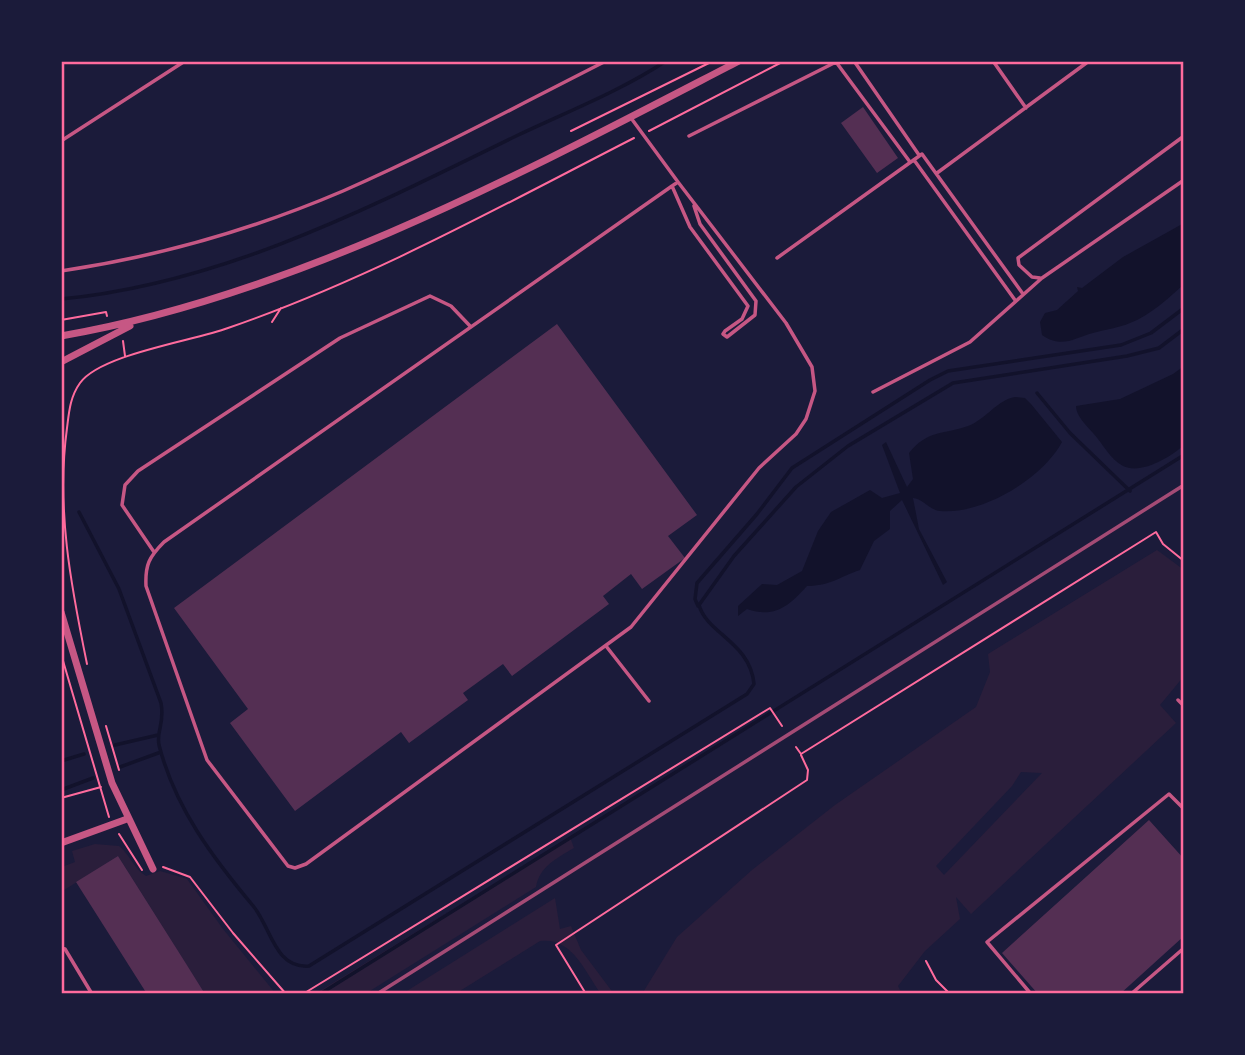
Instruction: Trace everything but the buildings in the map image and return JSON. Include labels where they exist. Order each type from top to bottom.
[{"type":"street","points":[[61,336],[144,320],[289,272],[405,225],[739,61]]},
{"type":"street","points":[[61,362],[144,320]]},
{"type":"street","points":[[61,612],[112,783],[153,869]]},
{"type":"street","points":[[61,843],[127,819]]},
{"type":"lane","points":[[61,141],[185,61]]},
{"type":"lane","points":[[61,271],[102,265],[292,211],[344,190],[606,61]]},
{"type":"lane","points":[[854,61],[919,155],[937,173],[1023,294]]},
{"type":"lane","points":[[993,61],[1026,108]]},
{"type":"lane","points":[[937,173],[1089,61]]},
{"type":"lane","points":[[689,136],[836,62],[912,160],[1014,300]]},
{"type":"lane","points":[[630,116],[792,334],[812,367],[815,391],[813,404],[796,434],[760,468],[631,627],[306,864],[295,869],[284,864],[207,760],[146,586],[145,569],[154,552],[164,542],[678,182]]},
{"type":"lane","points":[[1042,278],[1032,277],[1019,265],[1018,258],[1184,136]]},
{"type":"lane","points":[[777,258],[919,155]]},
{"type":"lane","points":[[873,392],[961,348],[1042,278],[1184,180]]},
{"type":"lane","points":[[672,186],[690,227],[748,306],[742,318],[725,331],[723,334],[727,337],[755,316],[756,301],[700,224],[692,201]]},
{"type":"lane","points":[[154,552],[122,505],[125,485],[138,471],[340,338],[430,296],[452,306],[471,327]]},
{"type":"lane","points":[[606,646],[649,701]]},
{"type":"lane","points":[[1178,700],[1184,706]]},
{"type":"lane","points":[[1031,994],[987,942],[1169,794],[1184,809]]},
{"type":"lane","points":[[61,948],[65,949],[92,994]]},
{"type":"lane","points":[[1131,994],[1184,948]]},
{"type":"path","points":[[571,131],[713,61]]},
{"type":"path","points":[[87,664],[70,585],[64,533],[63,455],[71,399],[82,380],[125,357],[226,329],[372,272],[784,61]]},
{"type":"path","points":[[272,322],[282,307]]},
{"type":"path","points":[[801,754],[1156,532],[1163,544],[1184,561]]},
{"type":"path","points":[[61,654],[83,734],[102,787],[106,809],[144,873],[165,868],[190,877],[233,933],[286,994]]},
{"type":"path","points":[[303,994],[770,709],[782,726]]},
{"type":"path","points":[[103,717],[120,769],[112,783]]},
{"type":"path","points":[[586,994],[556,945],[807,780],[808,770],[796,747]]},
{"type":"path","points":[[61,798],[102,787]]},
{"type":"path","points":[[926,961],[936,980],[950,994]]},
{"type":"shaded area","points":[[1184,223],[1184,284],[1158,306],[1126,325],[1068,341],[1056,341],[1042,335],[1040,322],[1045,313],[1057,310],[1078,291],[1077,287],[1082,288],[1123,257]]},
{"type":"shaded area","points":[[1184,366],[1184,445],[1172,455],[1147,466],[1130,468],[1118,463],[1082,420],[1076,406],[1120,399]]},
{"type":"shaded area","points":[[1015,397],[1025,398],[1062,442],[1041,469],[1010,492],[975,507],[940,511],[913,498],[919,529],[947,582],[943,585],[902,500],[890,511],[890,529],[874,541],[860,570],[828,583],[807,586],[788,604],[774,611],[757,612],[747,609],[738,616],[738,606],[762,584],[777,585],[802,571],[818,531],[831,512],[870,490],[882,498],[900,493],[882,445],[886,442],[907,487],[913,479],[909,453],[916,445],[930,436],[968,426],[1002,402]]},
{"type":"shaded area","points":[[1157,550],[1184,570],[1184,676],[1160,705],[1176,723],[971,914],[956,897],[960,919],[925,951],[898,986],[902,994],[642,994],[677,937],[752,870],[835,805],[976,707],[990,672],[988,654]],"holes":[[[1021,772],[1042,773],[944,875],[936,866],[1012,786]]]},
{"type":"shaded area","points":[[570,837],[574,848],[555,859],[545,869],[536,887],[365,994],[315,994]]},
{"type":"shaded area","points":[[95,844],[119,846],[146,876],[160,871],[187,879],[223,929],[276,994],[205,994],[118,856],[61,892],[61,865],[62,867],[75,862],[72,851]]},
{"type":"shaded area","points":[[555,898],[560,929],[571,926],[581,950],[614,994],[601,994],[576,957],[561,944],[540,941],[455,994],[402,994]]},
{"type":"waterway","points":[[61,299],[121,291],[180,277],[294,239],[406,190],[591,102],[666,61]]},
{"type":"waterway","points":[[698,606],[695,599],[697,583],[757,514],[792,468],[930,380],[948,371],[1121,345],[1151,333],[1184,308]]},
{"type":"waterway","points":[[79,512],[119,589],[161,703],[159,745],[185,811],[210,851],[254,907],[281,954],[288,961],[309,966],[747,694],[754,684],[745,658],[710,624],[699,605],[734,556],[796,487],[848,446],[953,383],[1127,356],[1159,348],[1184,329]]},
{"type":"waterway","points":[[1037,393],[1070,433],[1130,491]]},
{"type":"waterway","points":[[320,994],[1184,455]]},
{"type":"waterway","points":[[115,745],[158,735]]},
{"type":"waterway","points":[[120,767],[161,752]]},
{"type":"waterway","points":[[61,761],[84,754]]},
{"type":"waterway","points":[[61,790],[93,778]]},
{"type":"railway","points":[[377,994],[1184,485]]}]
